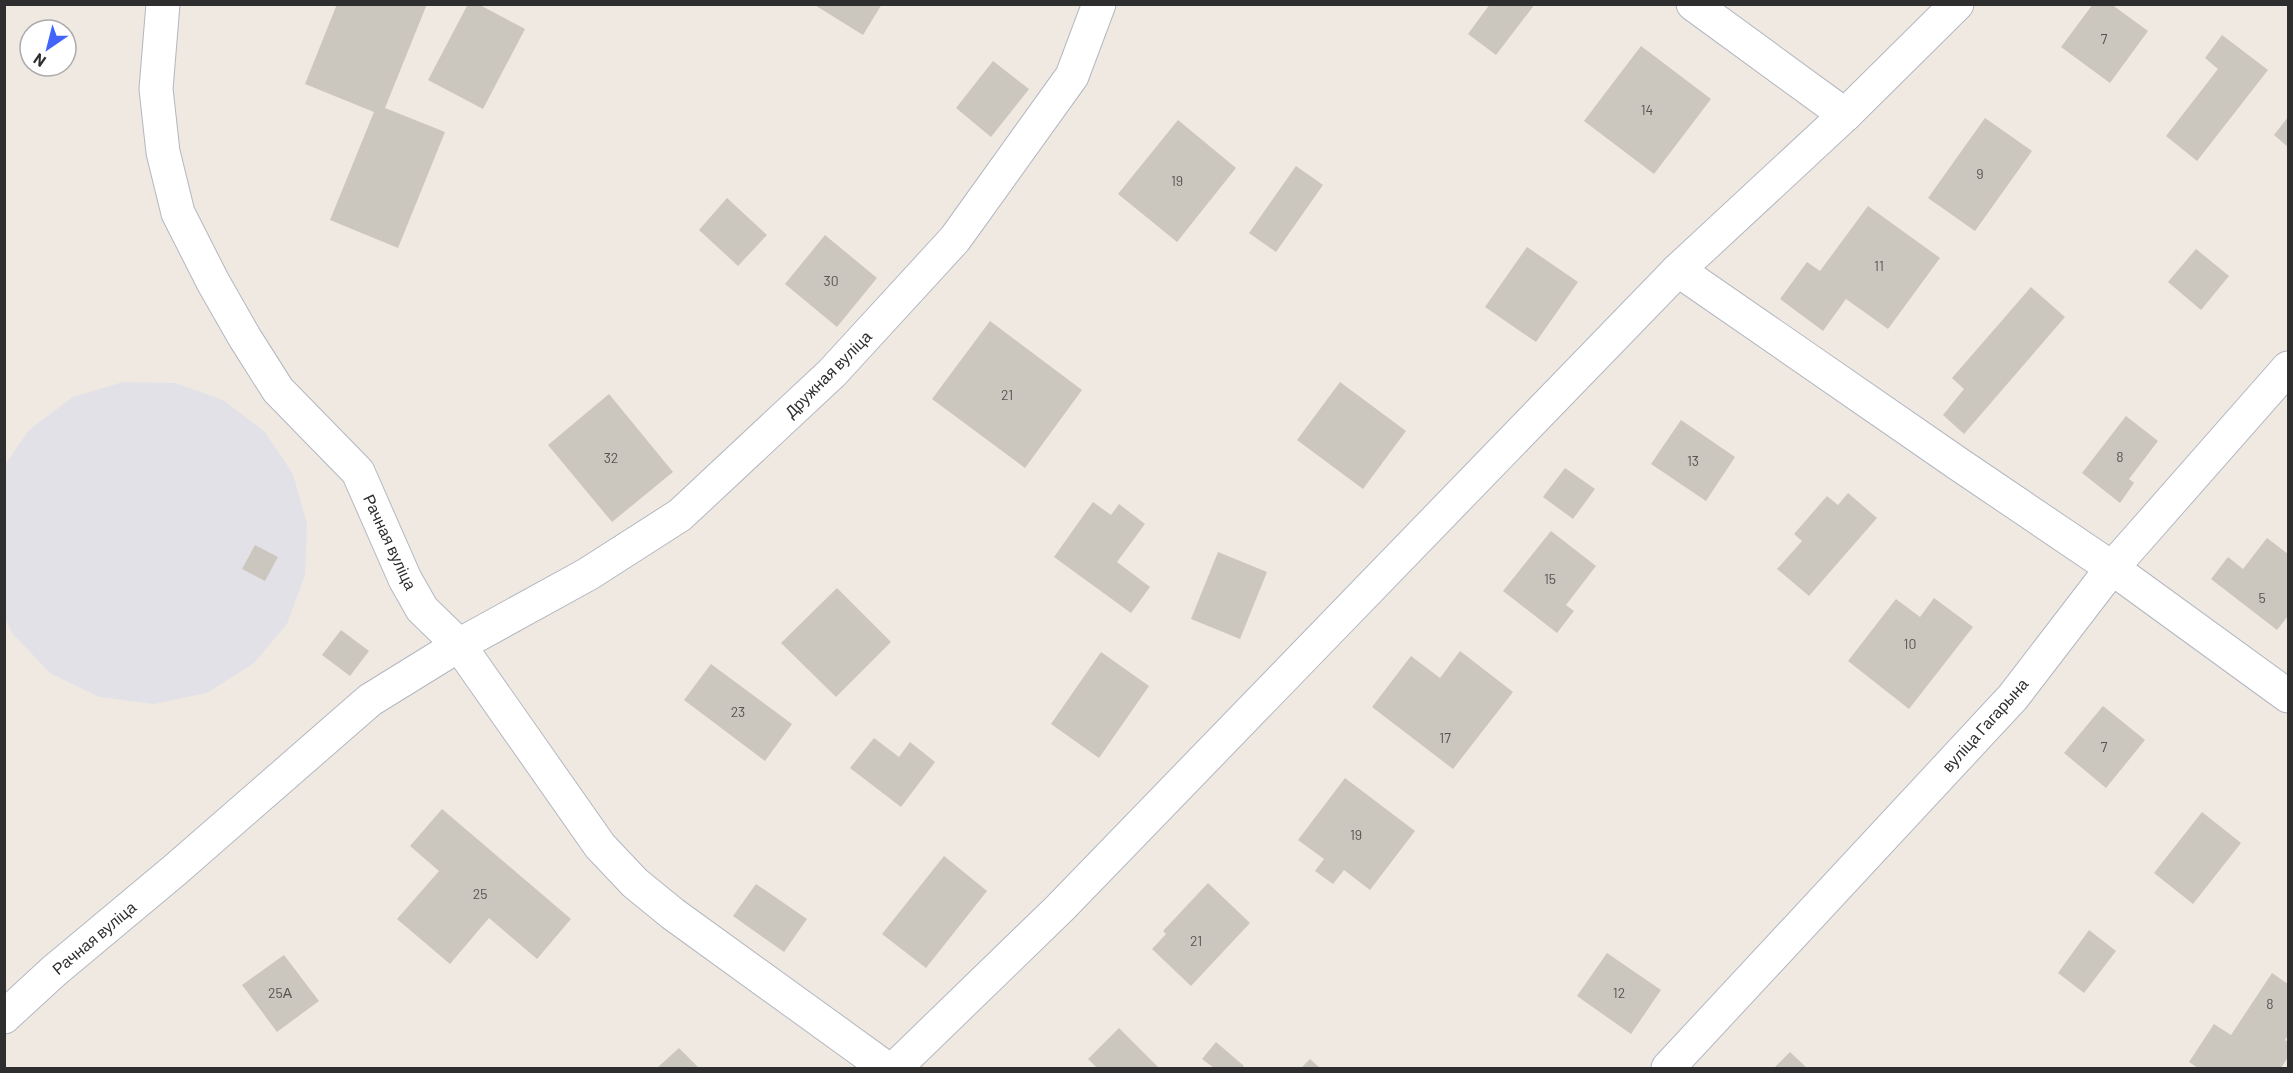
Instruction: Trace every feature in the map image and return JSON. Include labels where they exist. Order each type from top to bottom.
[{"type":"street","name":"Рачная вуліца","points":[[4,1017],[54,971],[175,870],[370,700],[459,645],[422,609],[405,579],[358,472],[278,390],[213,282],[178,213],[163,152],[156,89],[163,4]]},
{"type":"street","name":"Дружная вуліца","points":[[459,645],[588,574],[680,515],[832,373],[955,239],[1072,76],[1099,4]]},
{"type":"street","points":[[1693,4],[1845,115]]},
{"type":"street","points":[[894,1068],[1060,908],[1678,270],[1845,115],[1957,4]]},
{"type":"street","points":[[1678,270],[1957,464],[2112,567],[2289,696]]},
{"type":"street","name":"вуліца Гагарына","points":[[1668,1068],[2013,697],[2112,567],[2289,368]]},
{"type":"street","points":[[459,645],[600,846],[635,883],[673,914],[885,1068]]},
{"type":"shaded area","points":[[123,382],[175,383],[223,400],[264,431],[293,474],[307,524],[305,575],[287,624],[254,663],[207,693],[154,704],[99,697],[50,673],[12,633],[5,617],[4,466],[29,430],[73,397]]},
{"type":"building","points":[[337,4],[427,4],[385,108],[445,132],[398,248],[330,220],[374,112],[305,84]]},
{"type":"building","points":[[468,4],[478,4],[525,29],[483,109],[428,80]]},
{"type":"building","points":[[813,4],[882,4],[863,35]]},
{"type":"building","points":[[1490,4],[1535,4],[1496,55],[1468,34]]},
{"type":"building","points":[[2093,4],[2111,4],[2148,31],[2110,83],[2061,47]]},
{"type":"building","points":[[2222,35],[2268,70],[2197,161],[2166,136],[2218,69],[2205,58]]},
{"type":"building","points":[[1641,46],[1711,99],[1654,174],[1584,121]]},
{"type":"building","points":[[993,61],[1029,89],[991,137],[956,108]]},
{"type":"building","points":[[2288,117],[2288,147],[2274,135]]},
{"type":"building","points":[[1985,118],[2032,151],[1975,231],[1928,198]]},
{"type":"building","points":[[1178,120],[1236,168],[1177,242],[1118,194]]},
{"type":"building","points":[[1296,166],[1323,185],[1276,252],[1249,233]]},
{"type":"building","points":[[727,198],[767,235],[738,266],[699,230]]},
{"type":"building","points":[[1868,206],[1940,258],[1888,329],[1846,299],[1823,331],[1780,299],[1807,262],[1820,271]]},
{"type":"building","points":[[825,235],[877,278],[837,327],[785,284]]},
{"type":"building","points":[[1527,247],[1578,282],[1536,342],[1485,307]]},
{"type":"building","points":[[2196,249],[2229,276],[2201,310],[2168,282]]},
{"type":"building","points":[[2031,287],[2065,317],[1964,434],[1943,415],[1964,389],[1952,378]]},
{"type":"building","points":[[990,321],[1082,390],[1025,468],[932,399]]},
{"type":"building","points":[[1340,382],[1406,431],[1363,489],[1297,440]]},
{"type":"building","points":[[609,394],[673,472],[612,522],[548,445]]},
{"type":"building","points":[[2126,416],[2158,441],[2129,479],[2134,483],[2120,503],[2082,473]]},
{"type":"building","points":[[1681,420],[1735,457],[1706,501],[1651,464]]},
{"type":"building","points":[[1565,468],[1595,489],[1573,519],[1543,497]]},
{"type":"building","points":[[1848,493],[1877,518],[1809,596],[1777,569],[1802,541],[1794,534],[1827,496],[1838,505]]},
{"type":"building","points":[[1093,502],[1111,515],[1119,504],[1145,524],[1117,562],[1150,587],[1131,613],[1054,557]]},
{"type":"building","points":[[1551,531],[1596,566],[1566,605],[1574,611],[1557,633],[1503,591]]},
{"type":"building","points":[[2267,538],[2288,554],[2288,616],[2277,630],[2211,579],[2228,557],[2243,569]]},
{"type":"building","points":[[255,545],[278,557],[265,581],[242,569]]},
{"type":"building","points":[[1218,552],[1267,572],[1240,639],[1191,619]]},
{"type":"building","points":[[837,588],[891,642],[836,697],[781,643]]},
{"type":"building","points":[[1934,598],[1973,627],[1909,709],[1848,661],[1896,599],[1920,617]]},
{"type":"building","points":[[341,630],[369,651],[350,676],[322,655]]},
{"type":"building","points":[[1460,651],[1513,692],[1453,769],[1372,707],[1411,656],[1440,678]]},
{"type":"building","points":[[1101,652],[1149,686],[1099,758],[1051,724]]},
{"type":"building","points":[[711,664],[792,724],[765,761],[684,700]]},
{"type":"building","points":[[2103,706],[2145,740],[2106,788],[2064,753]]},
{"type":"building","points":[[874,738],[899,757],[910,742],[935,762],[901,807],[850,768]]},
{"type":"building","points":[[1345,778],[1415,831],[1370,890],[1344,870],[1333,884],[1315,871],[1324,859],[1298,840]]},
{"type":"building","points":[[442,809],[571,919],[537,959],[489,918],[450,964],[397,919],[439,871],[410,846]]},
{"type":"building","points":[[2202,812],[2241,843],[2193,904],[2154,873]]},
{"type":"building","points":[[944,856],[987,891],[926,968],[882,934]]},
{"type":"building","points":[[1208,883],[1250,923],[1191,986],[1152,949],[1166,934],[1163,931]]},
{"type":"building","points":[[756,884],[807,919],[784,952],[733,916]]},
{"type":"building","points":[[2089,930],[2116,951],[2084,993],[2058,973]]},
{"type":"building","points":[[1607,953],[1661,990],[1631,1034],[1577,996]]},
{"type":"building","points":[[284,955],[319,1001],[277,1032],[242,985]]},
{"type":"building","points":[[2272,973],[2288,984],[2288,1035],[2285,1040],[2288,1042],[2288,1057],[2281,1068],[2198,1068],[2189,1062],[2214,1024],[2231,1035]]},
{"type":"building","points":[[1119,1028],[1159,1068],[1097,1068],[1088,1059]]},
{"type":"building","points":[[1216,1042],[1244,1066],[1242,1068],[1214,1068],[1202,1059]]},
{"type":"building","points":[[679,1048],[699,1068],[657,1068]]},
{"type":"building","points":[[1790,1052],[1807,1068],[1774,1068]]},
{"type":"building","points":[[1310,1059],[1320,1068],[1301,1068]]}]
